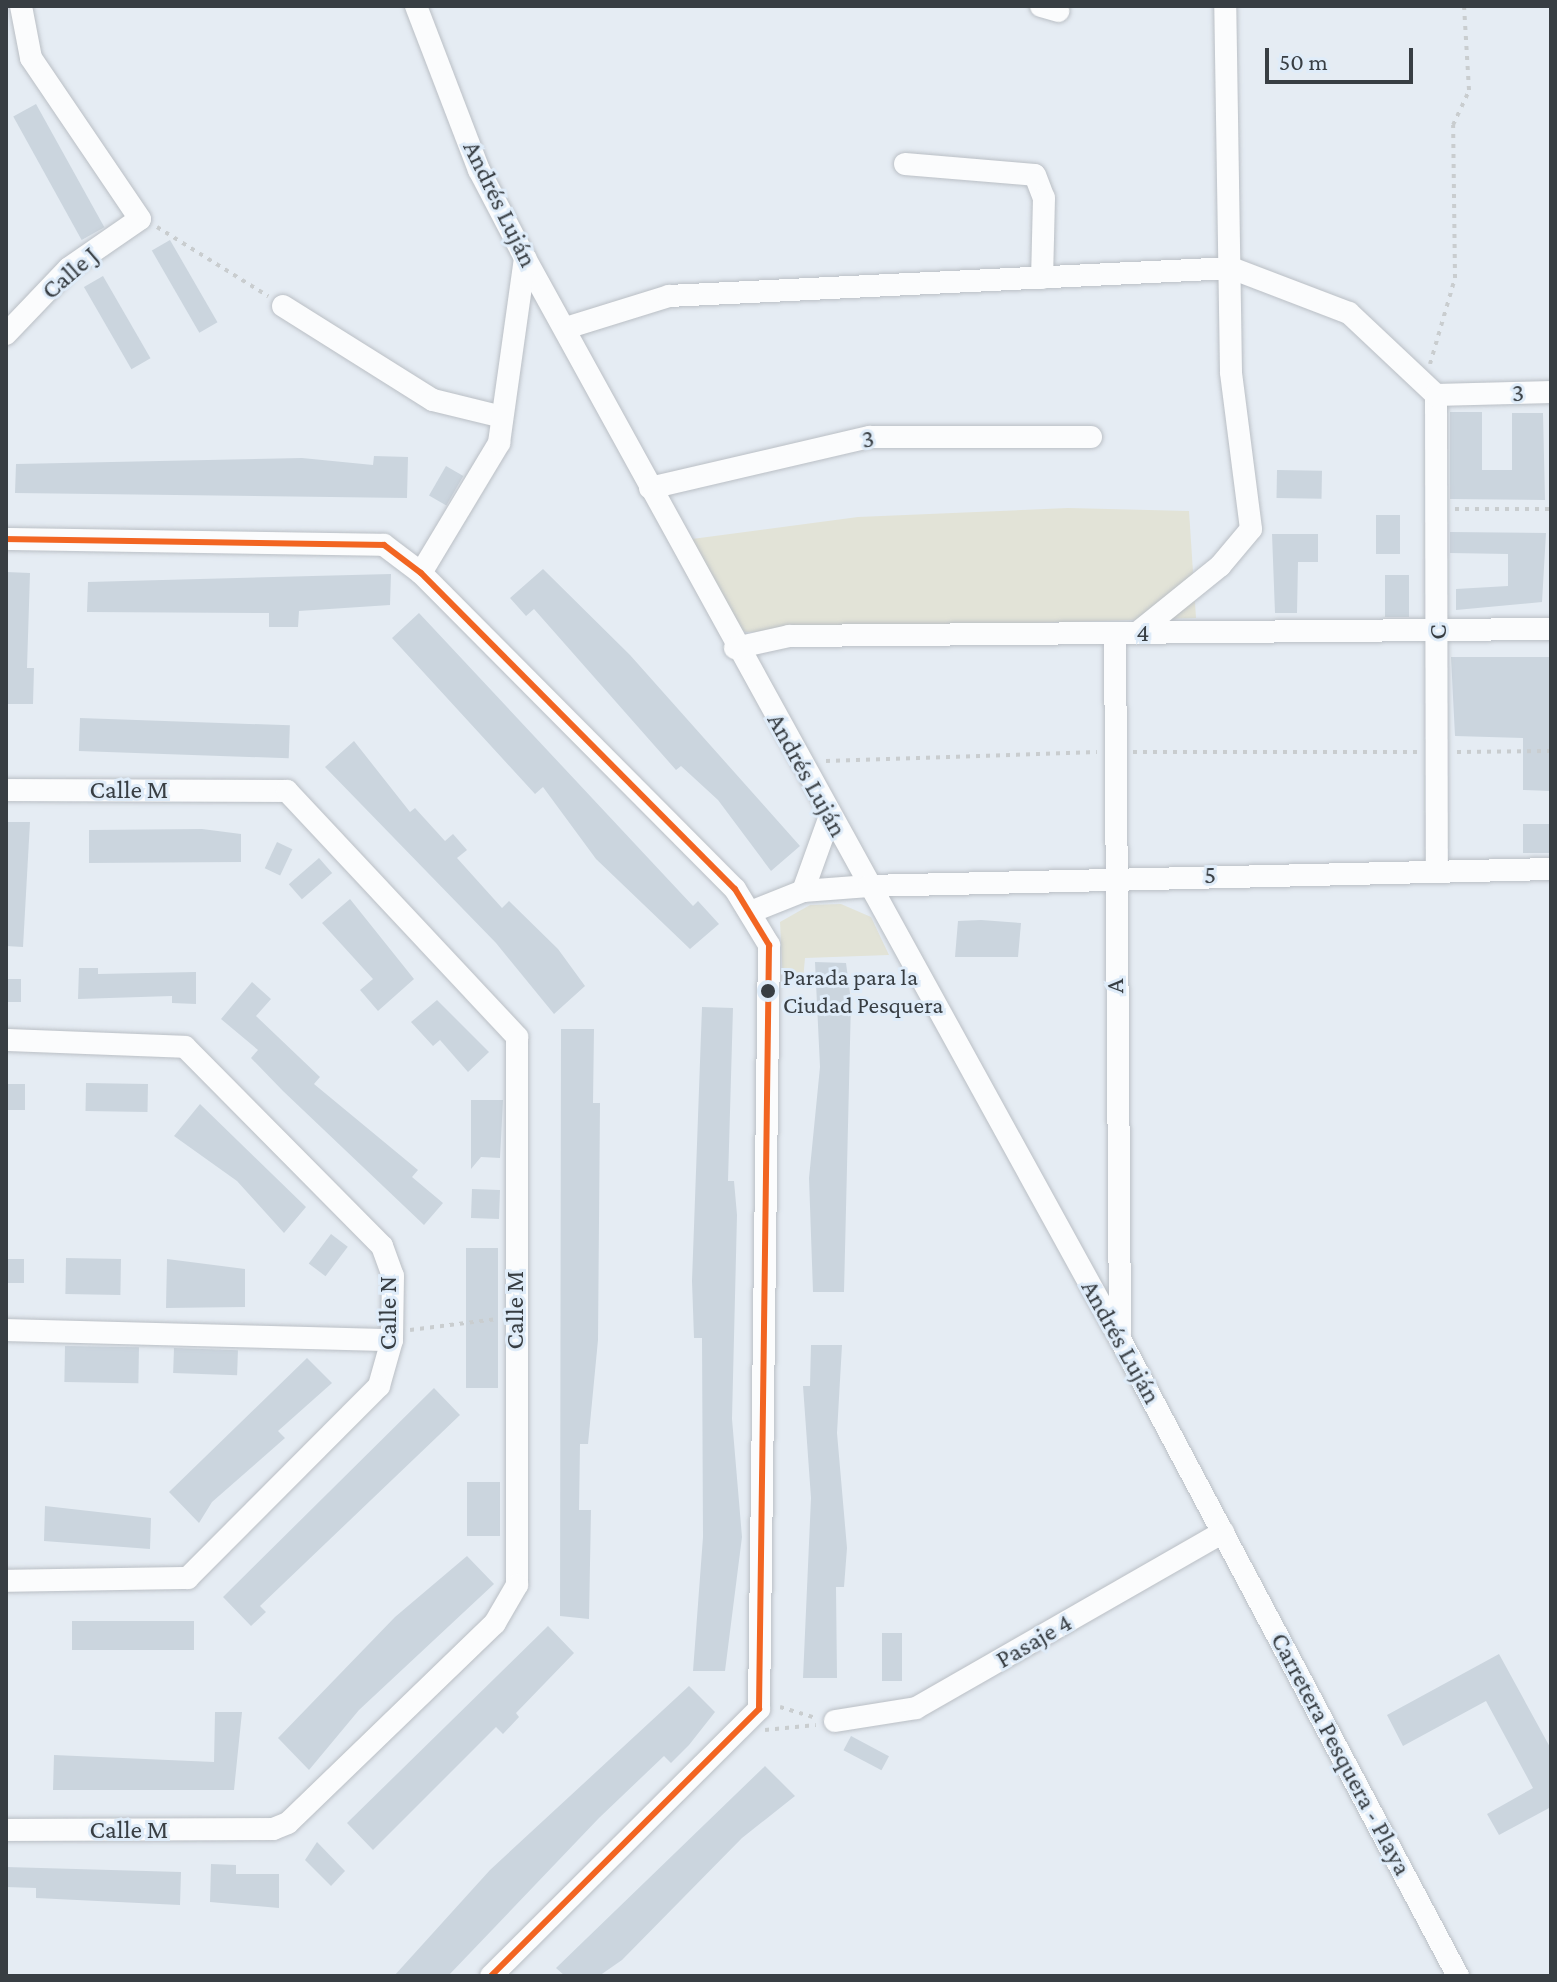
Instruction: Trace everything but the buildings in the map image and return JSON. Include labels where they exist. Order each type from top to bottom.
[{"type":"street","points":[[21,6],[31,58],[140,219]]},
{"type":"street","name":"Andrés Luján","points":[[416,6],[479,170],[525,258],[566,328],[735,648],[1120,1339],[1223,1532]]},
{"type":"street","points":[[1126,633],[1220,566],[1251,529],[1231,372],[1225,6]]},
{"type":"street","points":[[905,164],[1035,175],[1044,198],[1042,278]]},
{"type":"street","name":"Calle J","points":[[6,334],[69,268],[140,219]]},
{"type":"street","points":[[421,573],[487,470],[502,417],[525,258]]},
{"type":"street","points":[[566,328],[669,296],[1231,268],[1349,313],[1432,391]]},
{"type":"street","points":[[283,306],[433,400],[502,417]]},
{"type":"street","name":"3","points":[[1432,391],[1551,392]]},
{"type":"street","name":"C","points":[[1432,391],[1437,509],[1437,870]]},
{"type":"street","name":"3","points":[[650,488],[870,437],[1091,437]]},
{"type":"street","points":[[6,539],[365,542],[384,545],[421,573],[753,911],[769,945],[762,1697],[747,1728],[491,1976]]},
{"type":"street","name":"4","points":[[735,648],[789,636],[1551,629]]},
{"type":"street","name":"A","points":[[1120,1339],[1115,752],[1126,633]]},
{"type":"street","name":"Calle M","points":[[6,790],[287,791],[517,1037],[514,1317],[517,1585],[495,1623],[273,1829],[6,1830]]},
{"type":"street","points":[[803,891],[830,816]]},
{"type":"street","name":"5","points":[[753,911],[803,891],[869,886],[1551,869]]},
{"type":"street","name":"Calle N","points":[[6,1040],[185,1047],[382,1246],[393,1276],[392,1336],[379,1386],[188,1578],[6,1581]]},
{"type":"street","points":[[6,1330],[392,1336]]},
{"type":"street","name":"Pasaje 4","points":[[835,1721],[916,1708],[1223,1532]]},
{"type":"street","name":"Carretera Pesquera - Playa","points":[[1223,1532],[1458,1976]]},
{"type":"path","points":[[1432,391],[1434,337],[1455,278],[1453,125],[1469,90],[1464,6]]},
{"type":"path","points":[[140,219],[218,259],[283,306]]},
{"type":"path","points":[[1437,509],[1551,509]]},
{"type":"path","points":[[800,762],[1115,752],[1551,751]]},
{"type":"path","points":[[392,1336],[514,1317]]},
{"type":"path","points":[[762,1697],[835,1721]]},
{"type":"path","points":[[747,1728],[835,1721]]},
{"type":"shaded area","points":[[1068,508],[1189,511],[1196,618],[746,632],[734,627],[692,539],[858,517]]},
{"type":"shaded area","points":[[841,904],[871,917],[889,955],[805,958],[803,980],[783,981],[780,922],[810,905]]},
{"type":"transit line","points":[[6,539],[384,545],[421,573],[735,889],[769,945],[759,1709],[491,1976]]},
{"type":"place","name":"Parada para la Ciudad Pesquera","points":[[768,991]]}]
